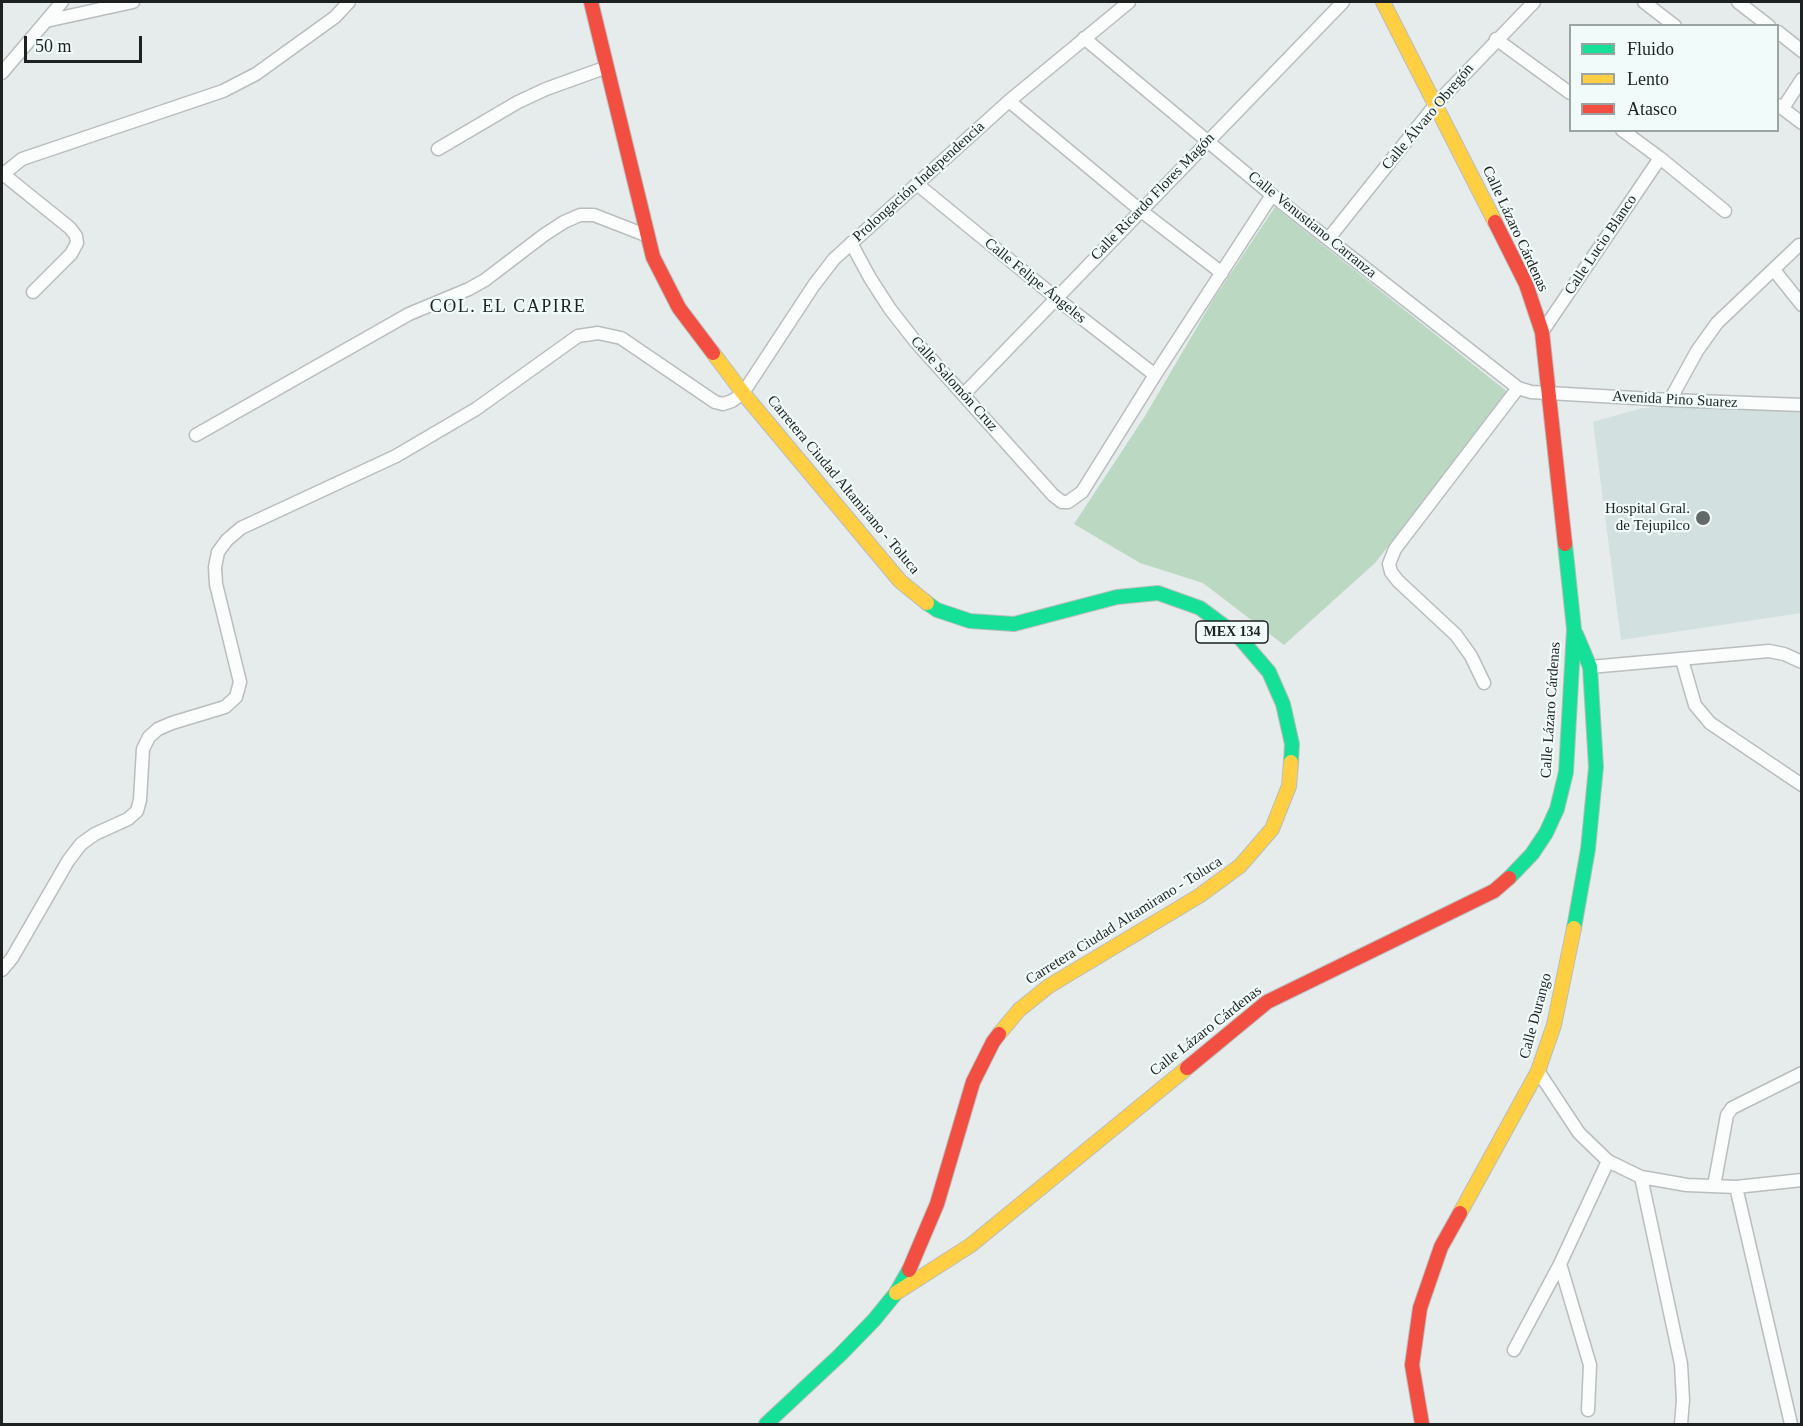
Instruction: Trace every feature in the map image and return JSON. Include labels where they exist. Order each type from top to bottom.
[{"type":"street","points":[[2,73],[62,2]]},
{"type":"street","points":[[46,21],[133,2]]},
{"type":"street","points":[[33,292],[71,254],[77,243],[76,236],[70,228],[2,175],[22,159],[223,91],[256,74],[335,17],[349,2]]},
{"type":"street","name":"Carretera Ciudad Altamirano - Toluca","points":[[591,2],[653,257],[679,308],[743,393],[900,581],[937,610],[970,621],[1014,624],[1117,597],[1158,594],[1200,608],[1239,637],[1269,672],[1283,704],[1292,744],[1289,786],[1272,829],[1240,866],[1199,896],[1049,986],[1018,1010],[993,1042],[973,1082],[937,1204],[914,1262],[896,1293],[840,1355],[766,1425]]},
{"type":"street","name":"Prolongación Independencia","points":[[743,393],[814,285],[834,259],[1009,101],[1129,2]]},
{"type":"street","name":"Calle Ricardo Flores Magón","points":[[964,394],[1343,2]]},
{"type":"street","name":"Calle Lázaro Cárdenas","points":[[896,1293],[972,1245],[1267,1002],[1494,891],[1532,854],[1557,809],[1566,772],[1574,629],[1542,332],[1526,284],[1383,2]]},
{"type":"street","name":"Calle Álvaro Obregón","points":[[1329,238],[1436,104],[1534,2]]},
{"type":"street","points":[[1644,2],[1672,24]]},
{"type":"street","points":[[1744,3],[1767,24]]},
{"type":"street","points":[[1779,33],[1802,51]]},
{"type":"street","name":"Calle Venustiano Carranza","points":[[1084,38],[1272,195],[1518,388]]},
{"type":"street","points":[[1496,39],[1569,92]]},
{"type":"street","points":[[438,149],[518,102],[546,89],[607,67]]},
{"type":"street","points":[[1802,79],[1780,106],[1802,123]]},
{"type":"street","points":[[1009,101],[1140,210],[1222,273]]},
{"type":"street","points":[[1625,132],[1725,211]]},
{"type":"street","name":"Calle Lucio Blanco","points":[[1542,332],[1660,158]]},
{"type":"street","name":"Calle Felipe Ángeles","points":[[917,184],[1056,298],[1155,375]]},
{"type":"street","points":[[1155,375],[1272,195]]},
{"type":"street","points":[[196,435],[409,314],[477,284],[564,222],[580,215],[594,215],[648,236]]},
{"type":"street","name":"Calle Salomón Cruz","points":[[851,243],[890,309],[915,341],[1053,495],[1062,502],[1068,502],[1082,492],[1155,375]]},
{"type":"street","points":[[1670,400],[1697,351],[1717,323],[1799,245]]},
{"type":"street","points":[[1774,270],[1802,305]]},
{"type":"street","points":[[2,970],[12,958],[68,861],[81,844],[95,834],[128,819],[137,811],[140,800],[143,749],[150,737],[158,729],[172,723],[225,707],[236,697],[240,682],[216,584],[215,567],[218,552],[227,540],[241,528],[396,456],[476,409],[578,336],[598,333],[621,338],[719,404],[726,404],[743,393]]},
{"type":"street","points":[[1484,683],[1471,656],[1456,634],[1398,581],[1391,572],[1389,564],[1395,549],[1518,388],[1531,392],[1549,392]]},
{"type":"street","name":"Avenida Pino Suarez","points":[[1549,392],[1802,405]]},
{"type":"street","name":"Calle Durango","points":[[1422,1425],[1412,1365],[1420,1308],[1441,1247],[1538,1071],[1554,1025],[1576,920],[1588,849],[1596,767],[1590,667],[1574,629]]},
{"type":"street","points":[[1590,667],[1769,651],[1784,654],[1802,662]]},
{"type":"street","points":[[1682,660],[1695,705],[1710,723],[1802,785]]},
{"type":"street","points":[[1538,1071],[1564,1114],[1579,1133],[1608,1161],[1641,1177],[1687,1185],[1736,1187],[1802,1180]]},
{"type":"street","points":[[1714,1186],[1726,1116],[1732,1108],[1802,1073]]},
{"type":"street","points":[[1514,1350],[1560,1264],[1608,1161]]},
{"type":"street","points":[[1641,1177],[1681,1364],[1683,1400],[1681,1425]]},
{"type":"street","points":[[1736,1187],[1791,1425]]},
{"type":"street","points":[[1560,1264],[1590,1365],[1588,1410]]},
{"type":"shaded area","name":"Hospital Gral. de Tejupilco","points":[[1726,403],[1801,409],[1801,613],[1621,640],[1593,422],[1642,408]]},
{"type":"green space","points":[[1275,207],[1509,393],[1375,563],[1284,645],[1203,583],[1140,563],[1074,524],[1145,416],[1213,300]]},
{"type":"traffic: fast","points":[[1509,878],[1532,854],[1546,833],[1557,809],[1566,772],[1574,629],[1565,544]]},
{"type":"traffic: fast","points":[[927,603],[937,610],[970,621],[1014,624],[1117,597],[1158,593],[1200,608],[1239,637],[1269,672],[1283,704],[1292,744],[1291,762]]},
{"type":"traffic: fast","points":[[1574,928],[1588,849],[1596,767],[1590,667],[1576,634]]},
{"type":"traffic: fast","points":[[766,1424],[874,1320],[896,1293],[909,1270]]},
{"type":"traffic: slow","points":[[1383,2],[1495,222]]},
{"type":"traffic: slow","points":[[713,353],[743,393],[900,581],[927,603]]},
{"type":"traffic: slow","points":[[999,1034],[1019,1010],[1049,986],[1199,896],[1240,866],[1272,829],[1289,786],[1291,762]]},
{"type":"traffic: slow","points":[[1460,1213],[1538,1071],[1554,1025],[1574,928]]},
{"type":"traffic: slow","points":[[896,1293],[971,1245],[1187,1068]]},
{"type":"traffic: jam","points":[[591,2],[653,257],[679,308],[713,353]]},
{"type":"traffic: jam","points":[[1495,222],[1526,284],[1542,332],[1565,544]]},
{"type":"traffic: jam","points":[[1187,1068],[1267,1002],[1494,891],[1509,878]]},
{"type":"traffic: jam","points":[[909,1270],[937,1204],[973,1082],[999,1034]]},
{"type":"traffic: jam","points":[[1422,1424],[1412,1365],[1420,1308],[1441,1247],[1460,1213]]},
{"type":"place","name":"Hospital Gral. de Tejupilco","points":[[1703,518]]},
{"type":"district","name":"COL. EL CAPIRE","points":[[508,307]]}]
